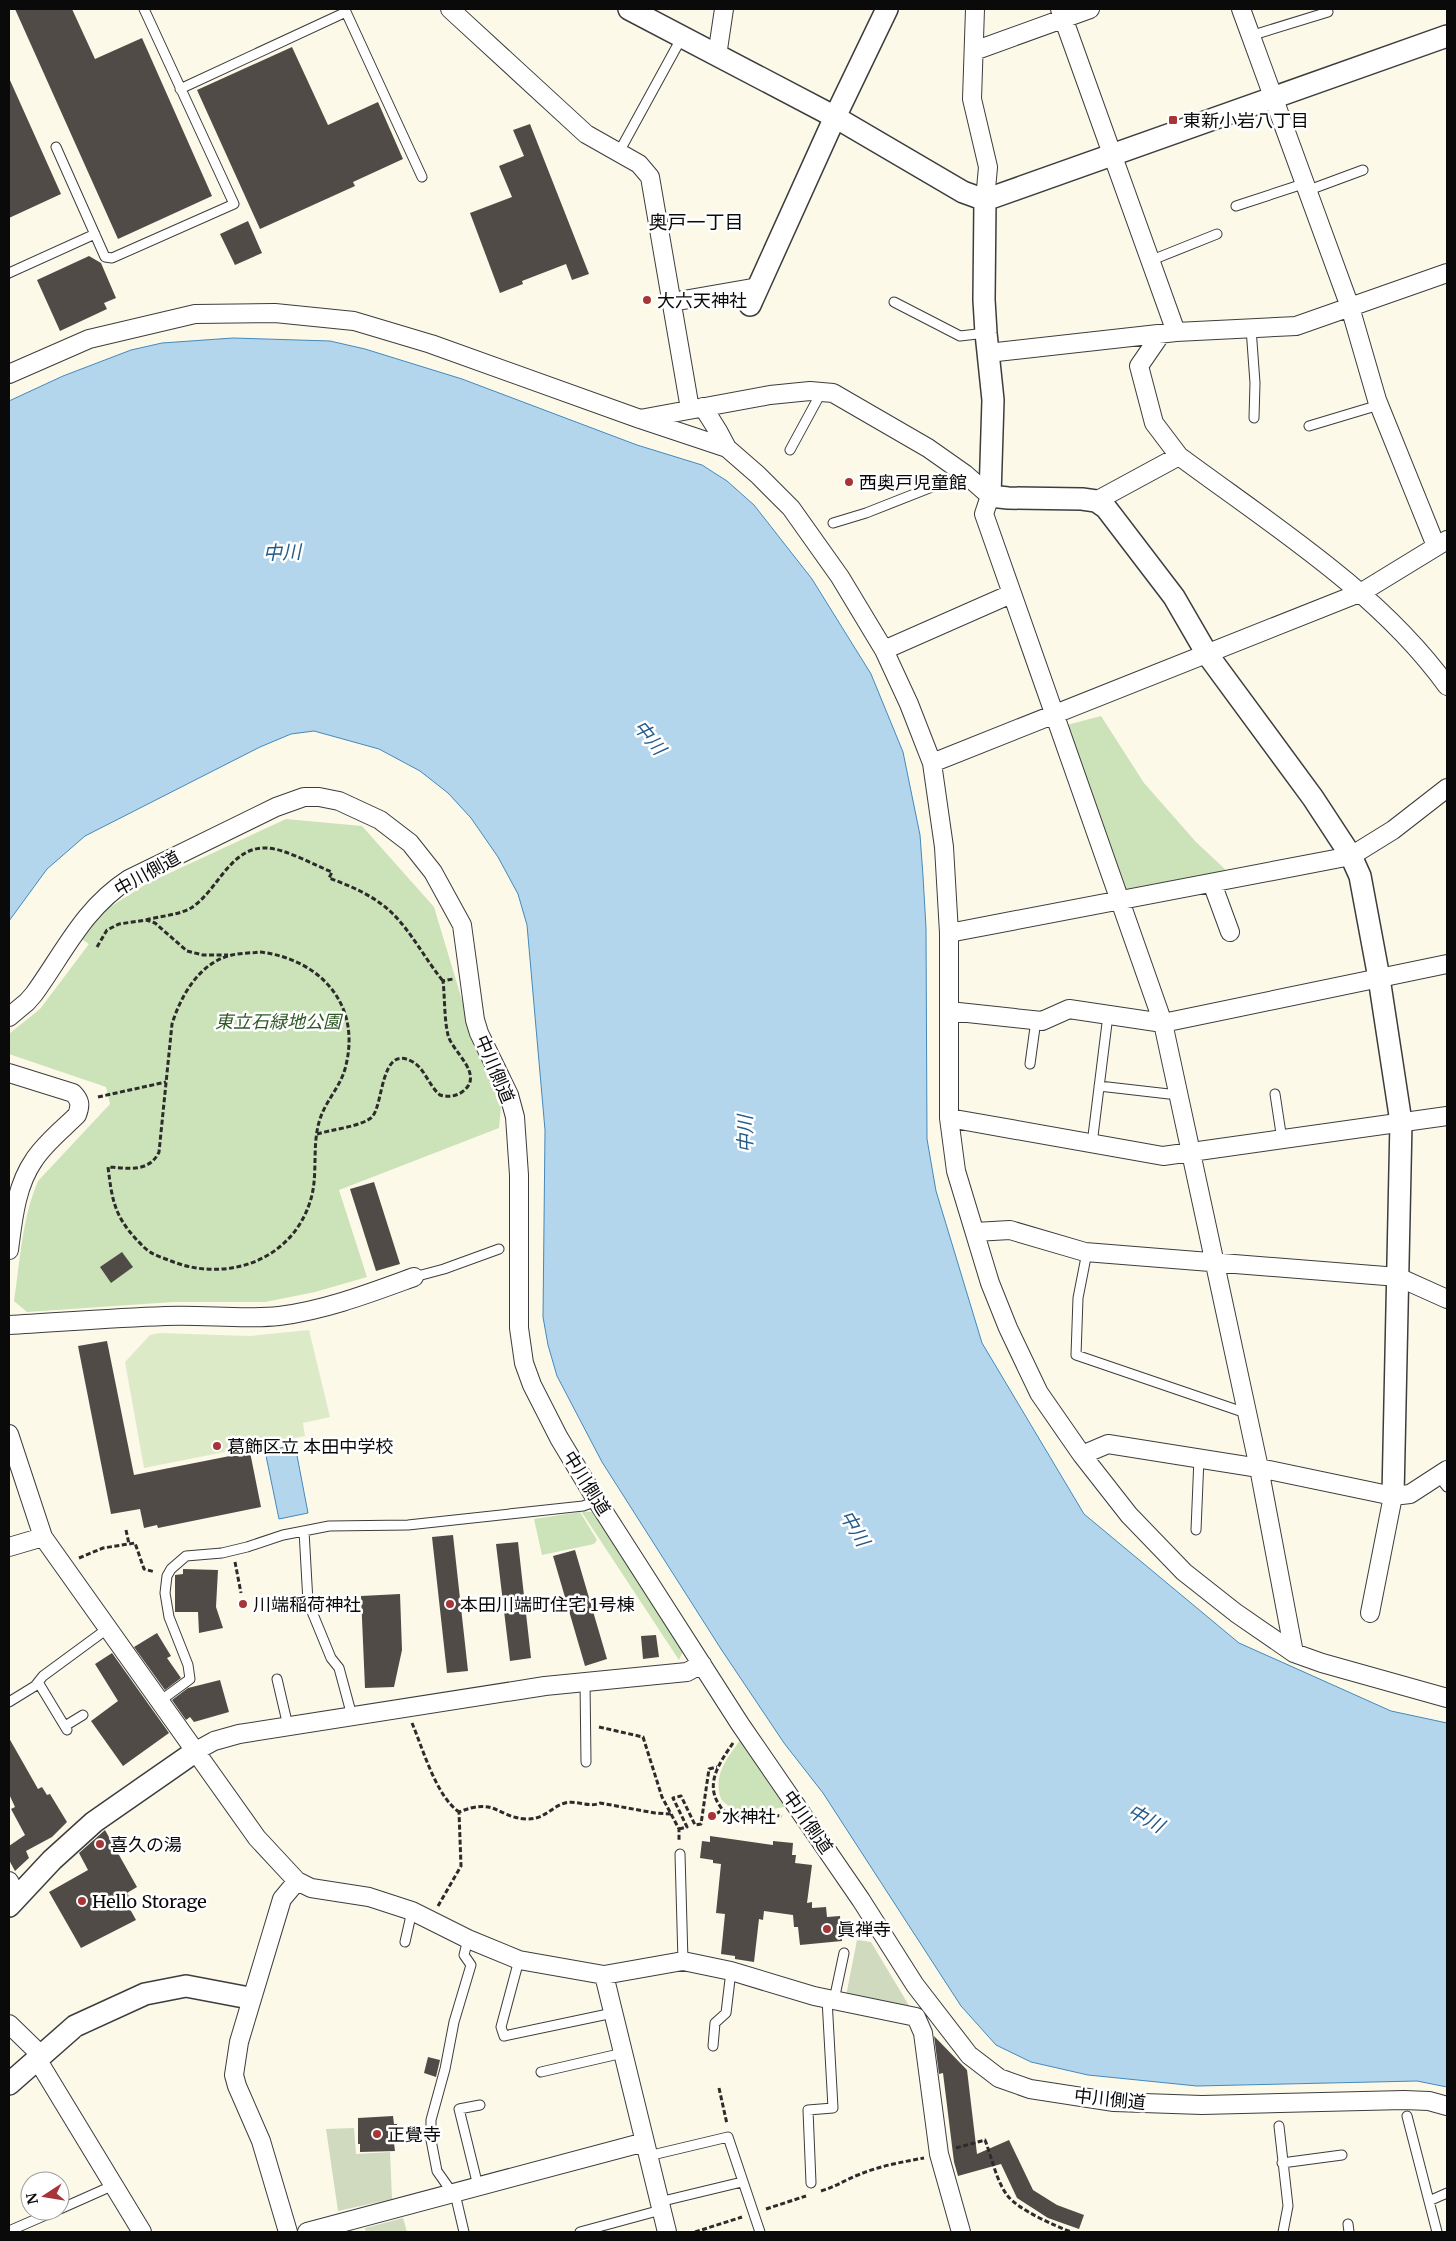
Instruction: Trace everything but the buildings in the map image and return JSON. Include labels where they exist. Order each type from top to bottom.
[{"type":"street","points":[[450,9],[586,134],[639,164],[650,176],[672,302],[696,408],[718,431],[727,448],[758,475],[791,508],[840,577],[884,650],[909,704],[932,763],[944,847],[949,933],[949,1118],[956,1171],[990,1283],[1039,1393],[1082,1455],[1129,1515],[1184,1572],[1236,1613],[1294,1653],[1322,1663],[1447,1698]]},
{"type":"street","points":[[629,9],[835,117],[963,192],[985,200],[1447,36]]},
{"type":"street","points":[[718,56],[724,9]]},
{"type":"street","points":[[672,302],[754,296],[835,117],[887,9]]},
{"type":"street","points":[[975,9],[972,99],[988,167],[985,200],[987,343],[993,400],[990,496],[984,514],[1010,594],[1164,1022],[1217,1263],[1294,1653]]},
{"type":"street","points":[[974,51],[1062,14],[1090,9]]},
{"type":"street","points":[[932,763],[1362,592],[1441,543],[1378,405],[1350,307],[1241,9]]},
{"type":"street","points":[[1062,14],[1112,156],[1152,260],[1168,333]]},
{"type":"street","points":[[987,343],[1296,326],[1447,273]]},
{"type":"street","points":[[9,374],[89,339],[195,314],[275,314],[354,320],[431,344],[727,448]]},
{"type":"street","points":[[1168,333],[1140,366],[1154,423],[1180,456],[1362,592],[1434,668],[1447,686]]},
{"type":"street","points":[[640,419],[770,395],[822,391],[833,393],[920,443],[965,474],[990,496],[1096,501],[1180,456]]},
{"type":"street","points":[[1096,501],[1115,518],[1174,597],[1207,654],[1313,798],[1351,856],[1360,876],[1379,978],[1401,1122],[1392,1496],[1370,1613]]},
{"type":"street","points":[[884,650],[1010,594]]},
{"type":"street","points":[[949,933],[1351,856],[1393,830],[1447,788]]},
{"type":"street","name":"中川側道","points":[[9,1016],[34,994],[83,920],[117,887],[129,879],[276,807],[304,797],[318,797],[339,801],[361,809],[380,820],[410,843],[433,872],[460,918],[475,1020],[479,1034],[509,1095],[515,1117],[519,1175],[519,1328],[524,1363],[544,1410],[597,1501],[740,1724],[807,1820],[915,1985],[969,2055],[999,2078],[1030,2089],[1114,2102],[1202,2105],[1404,2100],[1429,2101],[1447,2106]]},
{"type":"street","points":[[1212,883],[1230,932]]},
{"type":"street","points":[[950,1011],[1042,1021],[1069,1010],[1164,1022],[1447,964]]},
{"type":"street","points":[[9,1074],[73,1093],[79,1099],[80,1108],[77,1115],[34,1159],[24,1178],[15,1205],[9,1250]]},
{"type":"street","points":[[949,1118],[1163,1156],[1447,1116]]},
{"type":"street","points":[[975,1232],[1010,1230],[1087,1252],[1398,1277],[1447,1299]]},
{"type":"street","points":[[9,1325],[166,1316],[250,1318],[279,1316],[315,1309],[358,1297],[414,1277]]},
{"type":"street","points":[[10,1440],[43,1537],[257,1838],[297,1881],[311,1888],[368,1897],[412,1911],[468,1939],[519,1960],[604,1975],[683,1961],[731,1971],[830,2000],[916,2016],[923,2033],[939,2154],[961,2232]]},
{"type":"street","points":[[1082,1455],[1108,1444],[1259,1468],[1392,1496],[1410,1494],[1444,1478]]},
{"type":"street","points":[[9,1547],[43,1537]]},
{"type":"street","points":[[12,1895],[94,1822],[196,1752],[214,1741],[227,1736],[545,1686],[687,1672],[702,1664]]},
{"type":"street","points":[[288,2232],[261,2141],[234,2075],[248,1998],[282,1899],[297,1881]]},
{"type":"street","points":[[604,1975],[667,2232]]},
{"type":"street","points":[[9,2084],[75,2026],[145,1994],[186,1986],[248,1998]]},
{"type":"street","points":[[9,2024],[39,2057],[142,2232]]},
{"type":"street","points":[[306,2232],[453,2192],[646,2149]]},
{"type":"lane","points":[[56,147],[105,257],[112,258],[234,204],[144,9]]},
{"type":"lane","points":[[180,89],[346,12],[422,177]]},
{"type":"lane","points":[[1250,36],[1328,12]]},
{"type":"lane","points":[[619,152],[682,36]]},
{"type":"lane","points":[[1236,206],[1363,170]]},
{"type":"lane","points":[[9,273],[95,234]]},
{"type":"lane","points":[[1152,260],[1217,234]]},
{"type":"lane","points":[[894,302],[960,336],[987,343]]},
{"type":"lane","points":[[1251,328],[1255,384],[1254,418]]},
{"type":"lane","points":[[790,450],[822,391]]},
{"type":"lane","points":[[1309,426],[1378,405]]},
{"type":"lane","points":[[833,523],[882,507],[965,474]]},
{"type":"lane","points":[[1092,1144],[1108,1015]]},
{"type":"lane","points":[[1030,1064],[1036,1020]]},
{"type":"lane","points":[[1099,1086],[1169,1094],[1179,1093]]},
{"type":"lane","points":[[1275,1094],[1282,1140]]},
{"type":"lane","points":[[414,1277],[444,1269],[499,1249]]},
{"type":"lane","points":[[1087,1252],[1078,1298],[1076,1355],[1240,1411],[1246,1410]]},
{"type":"lane","points":[[1196,1530],[1199,1458]]},
{"type":"lane","points":[[160,1701],[190,1679],[188,1665],[169,1616],[165,1593],[167,1576],[175,1564],[186,1556],[233,1550],[283,1535],[328,1526],[408,1525],[583,1506],[597,1501]]},
{"type":"lane","points":[[304,1531],[308,1602],[331,1658],[339,1668],[352,1716]]},
{"type":"lane","points":[[9,1702],[38,1682],[107,1628]]},
{"type":"lane","points":[[277,1680],[288,1726]]},
{"type":"lane","points":[[38,1682],[66,1728],[83,1715]]},
{"type":"lane","points":[[585,1682],[586,1762]]},
{"type":"lane","points":[[680,1854],[683,1961]]},
{"type":"lane","points":[[405,1942],[412,1911]]},
{"type":"lane","points":[[464,2232],[453,2192],[437,2171],[431,2140],[431,2120],[445,2069],[454,2022],[472,1965],[464,1955],[468,1939]]},
{"type":"lane","points":[[811,2184],[808,2110],[833,2108],[830,2000],[844,1953]]},
{"type":"lane","points":[[519,1960],[501,2027],[504,2036],[613,2013]]},
{"type":"lane","points":[[713,2046],[714,2023],[726,2013],[731,1971]]},
{"type":"lane","points":[[541,2072],[623,2053]]},
{"type":"lane","points":[[478,2186],[459,2109],[480,2105]]},
{"type":"lane","points":[[1407,2116],[1437,2232]]},
{"type":"lane","points":[[1279,2126],[1288,2206],[1283,2232]]},
{"type":"lane","points":[[646,2149],[728,2138],[760,2232]]},
{"type":"lane","points":[[1282,2163],[1342,2156]]},
{"type":"lane","points":[[580,2232],[742,2182]]},
{"type":"lane","points":[[70,2205],[115,2185]]},
{"type":"lane","points":[[1429,2201],[1447,2193]]},
{"type":"lane","points":[[9,2231],[32,2221]]},
{"type":"path","points":[[97,947],[107,930],[119,924],[146,920],[190,908],[199,901],[237,858],[253,850],[270,848],[332,872],[329,878],[347,885],[384,906],[400,922],[443,981],[448,1036],[469,1070],[468,1086],[456,1096],[440,1095],[418,1066],[407,1060],[393,1062],[385,1072],[378,1108],[371,1117],[364,1122],[317,1134]]},
{"type":"path","points":[[146,920],[155,923],[186,951],[203,955],[260,952],[275,954],[302,963],[330,986],[341,1004],[348,1024],[349,1052],[342,1078],[325,1108],[317,1134],[311,1202],[302,1220],[282,1244],[257,1261],[238,1268],[219,1271],[186,1267],[149,1252],[122,1224],[111,1194],[108,1167],[143,1168],[156,1160],[161,1142],[172,1024],[178,1003],[189,986],[209,967],[231,955]]},
{"type":"path","points":[[443,981],[468,977]]},
{"type":"path","points":[[98,1097],[166,1082]]},
{"type":"path","points":[[126,1530],[129,1544]]},
{"type":"path","points":[[62,1565],[103,1548],[135,1543],[144,1569],[167,1576]]},
{"type":"path","points":[[233,1550],[241,1593]]},
{"type":"path","points":[[406,1708],[440,1789],[450,1806],[459,1812]]},
{"type":"path","points":[[585,1724],[643,1737],[662,1797],[679,1829],[680,1854]]},
{"type":"path","points":[[740,1724],[738,1736],[717,1767],[713,1780],[716,1802],[722,1810],[730,1815],[739,1817],[777,1815],[807,1820]]},
{"type":"path","points":[[679,1829],[687,1827],[673,1798],[681,1796],[695,1825],[701,1824],[709,1769],[717,1767]]},
{"type":"path","points":[[459,1812],[472,1807],[490,1806],[529,1820],[548,1815],[554,1809],[572,1802],[595,1805],[600,1803],[671,1814]]},
{"type":"path","points":[[716,1814],[722,1810]]},
{"type":"path","points":[[431,1919],[461,1866],[459,1812]]},
{"type":"path","points":[[719,2088],[728,2138]]},
{"type":"path","points":[[695,2232],[830,2189],[857,2175],[985,2140],[998,2178],[1008,2197],[1038,2218],[1072,2232]]},
{"type":"green space","points":[[1101,716],[1144,783],[1196,842],[1229,873],[1127,894],[1067,725]]},
{"type":"green space","name":"東立石緑地公園","points":[[286,819],[362,826],[434,907],[474,1040],[501,1094],[504,1106],[501,1107],[499,1128],[339,1190],[367,1277],[315,1292],[265,1302],[173,1302],[27,1312],[14,1301],[28,1210],[38,1181],[110,1104],[106,1087],[9,1054],[9,1034],[40,1009],[89,944],[80,938],[102,912],[148,883]]},
{"type":"green space","points":[[309,1330],[330,1417],[303,1423],[305,1436],[144,1468],[125,1362],[150,1335],[160,1333],[250,1336]]},
{"type":"green space","points":[[581,1511],[593,1512],[601,1516],[684,1649],[679,1660]]},
{"type":"green space","points":[[580,1512],[597,1540],[594,1544],[542,1555],[534,1519]]},
{"type":"green space","points":[[742,1737],[789,1806],[753,1812],[735,1809],[721,1799],[719,1790],[720,1773]]},
{"type":"green space","points":[[857,1940],[871,1942],[911,2009],[846,1996]]},
{"type":"green space","points":[[354,2128],[356,2154],[390,2152],[392,2199],[338,2211],[326,2129]]},
{"type":"green space","points":[[403,2218],[407,2232],[366,2232],[365,2228]]},
{"type":"water","name":"中川","points":[[233,338],[330,341],[365,349],[462,379],[637,445],[702,465],[727,481],[754,505],[812,579],[871,674],[903,752],[920,835],[923,876],[926,928],[927,1139],[936,1191],[982,1343],[1084,1514],[1239,1643],[1391,1711],[1447,1723],[1447,2087],[1417,2081],[1197,2086],[1088,2075],[1031,2062],[996,2045],[961,2006],[823,1793],[784,1743],[721,1649],[602,1462],[557,1376],[548,1345],[543,1317],[545,1130],[527,925],[518,894],[498,857],[471,818],[448,793],[420,771],[379,749],[314,731],[291,734],[260,747],[85,836],[47,869],[9,921],[9,401],[63,376],[131,350],[162,343]]},
{"type":"water","points":[[295,1445],[308,1513],[279,1519],[265,1451]]},
{"type":"place","name":"東新小岩八丁目","points":[[1173,120]]},
{"type":"place","name":"大六天神社","points":[[647,300]]},
{"type":"place","name":"西奥戸児童館","points":[[849,482]]},
{"type":"place","name":"葛飾区立 本田中学校","points":[[217,1446]]},
{"type":"place","name":"川端稲荷神社","points":[[243,1604]]},
{"type":"place","name":"本田川端町住宅 1号棟","points":[[450,1604]]},
{"type":"place","name":"水神社","points":[[712,1816]]},
{"type":"place","name":"喜久の湯","points":[[100,1844]]},
{"type":"place","name":"Hello Storage","points":[[82,1901]]},
{"type":"place","name":"眞禅寺","points":[[827,1929]]},
{"type":"place","name":"正覺寺","points":[[377,2134]]},
{"type":"district","name":"奥戸一丁目","points":[[696,222]]}]
